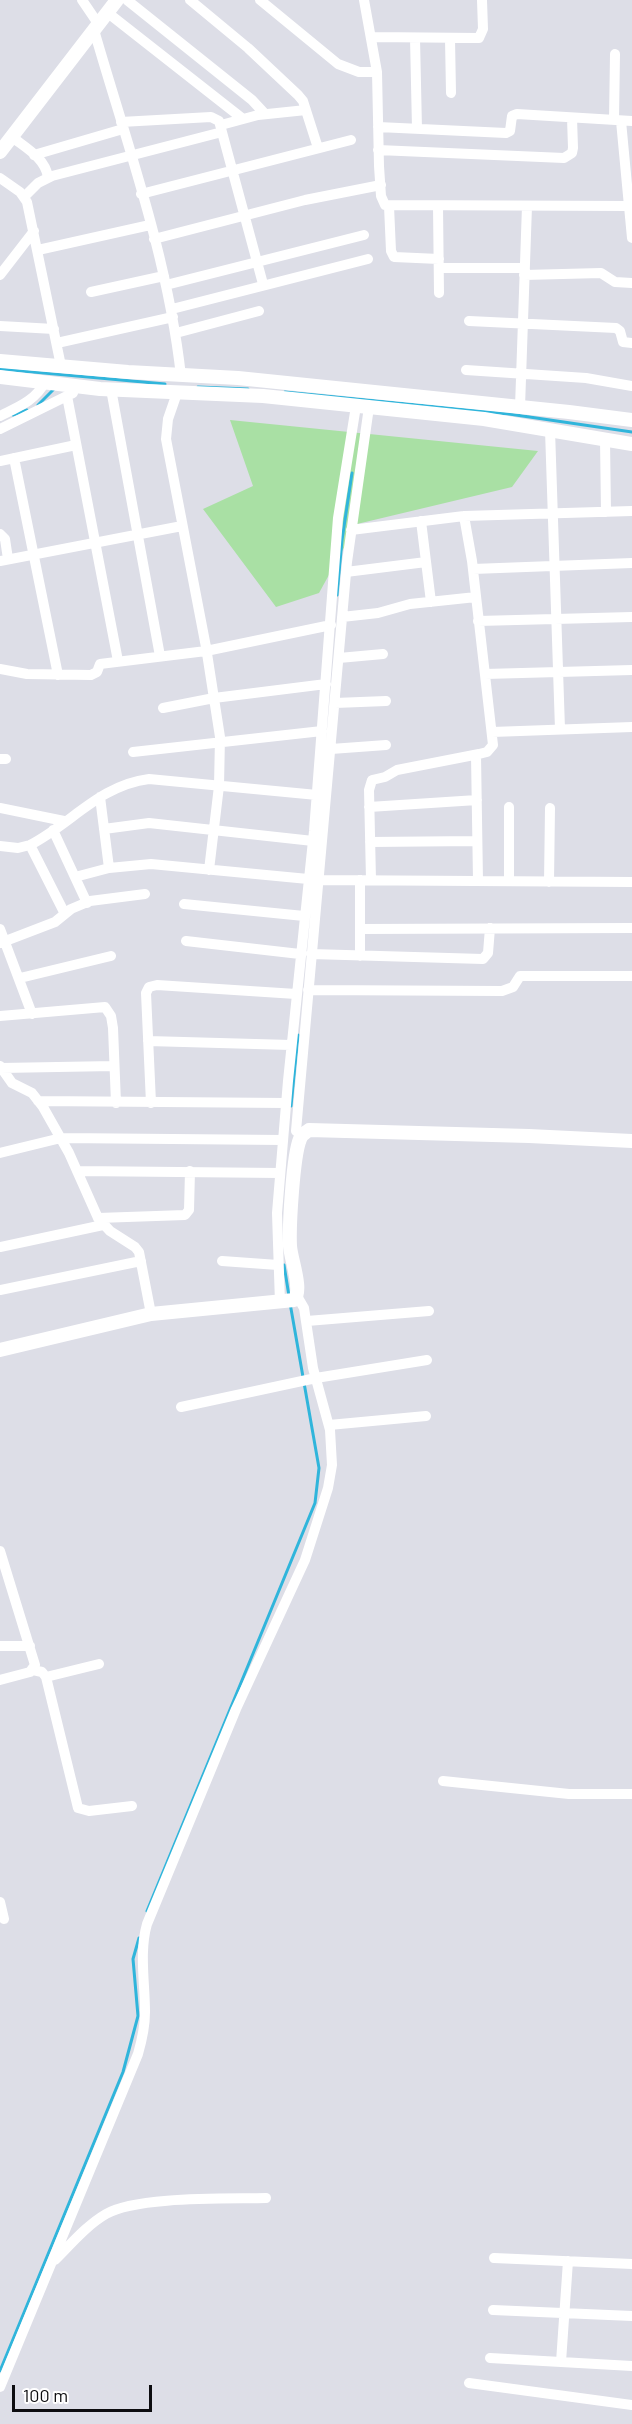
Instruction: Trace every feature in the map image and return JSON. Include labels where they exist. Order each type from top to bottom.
[{"type":"street","points":[[82,0],[96,27],[154,239],[176,333],[181,376]]},
{"type":"street","points":[[0,152],[117,0]]},
{"type":"street","points":[[127,0],[252,100],[266,114]]},
{"type":"street","points":[[190,0],[291,87],[303,101],[318,148]]},
{"type":"street","points":[[260,0],[274,4],[338,64],[359,72],[377,72]]},
{"type":"street","points":[[364,0],[377,72],[378,150],[383,202],[389,206],[628,207]]},
{"type":"street","points":[[371,37],[476,39],[481,37],[483,29],[482,0]]},
{"type":"street","points":[[108,13],[243,119]]},
{"type":"street","points":[[415,38],[417,129]]},
{"type":"street","points":[[450,39],[451,93]]},
{"type":"street","points":[[615,54],[632,238]]},
{"type":"street","points":[[24,197],[48,177],[131,157],[243,119],[306,110]]},
{"type":"street","points":[[378,127],[506,133],[510,131],[512,116],[517,114],[622,121]]},
{"type":"street","points":[[34,155],[122,126],[211,117],[217,119],[263,284]]},
{"type":"street","points":[[378,150],[564,158],[572,153],[573,148],[572,117]]},
{"type":"street","points":[[12,137],[46,168],[48,177]]},
{"type":"street","points":[[141,194],[351,140]]},
{"type":"street","points":[[0,178],[24,197],[34,231],[61,366]]},
{"type":"street","points":[[154,239],[316,197],[381,185]]},
{"type":"street","points":[[389,206],[391,251],[394,257],[524,272],[601,273],[615,282],[632,283]]},
{"type":"street","points":[[438,206],[439,293]]},
{"type":"street","points":[[520,406],[527,206]]},
{"type":"street","points":[[38,250],[150,225]]},
{"type":"street","points":[[2,269],[34,231]]},
{"type":"street","points":[[91,292],[165,281],[256,262],[364,235]]},
{"type":"street","points":[[57,343],[172,313],[263,284],[368,259]]},
{"type":"street","points":[[176,333],[259,311]]},
{"type":"street","points":[[469,321],[616,328],[621,331],[623,342],[632,343]]},
{"type":"street","points":[[0,326],[54,329]]},
{"type":"street","points":[[0,361],[181,376],[250,379],[520,406],[632,420]]},
{"type":"street","points":[[466,370],[586,378],[632,386]]},
{"type":"street","points":[[2,379],[111,389],[263,396],[484,418],[632,444]]},
{"type":"street","points":[[0,416],[30,401],[45,382]]},
{"type":"street","points":[[0,429],[84,387]]},
{"type":"street","points":[[111,389],[160,656]]},
{"type":"street","points":[[177,393],[168,419],[166,439],[207,651],[221,742],[219,786],[209,870]]},
{"type":"street","points":[[67,396],[118,661]]},
{"type":"street","points":[[289,1300],[294,1168],[298,1142],[291,1133],[286,1103],[296,994],[305,954],[331,749],[363,407]]},
{"type":"street","points":[[289,1300],[278,1265],[277,1213],[280,1173],[291,1133],[308,990],[304,916],[313,879],[313,841],[338,518],[363,407]]},
{"type":"street","points":[[550,430],[560,729]]},
{"type":"street","points":[[605,440],[606,512]]},
{"type":"street","points":[[0,461],[76,445]]},
{"type":"street","points":[[15,458],[58,675]]},
{"type":"street","points":[[351,530],[464,516],[632,511]]},
{"type":"street","points":[[360,956],[360,928],[370,842],[369,784],[372,780],[385,777],[397,770],[476,755],[492,749],[473,569],[464,516]]},
{"type":"street","points":[[421,521],[431,602]]},
{"type":"street","points":[[0,534],[5,539],[4,560],[182,526]]},
{"type":"street","points":[[346,572],[426,562]]},
{"type":"street","points":[[473,569],[632,563]]},
{"type":"street","points":[[342,617],[378,613],[398,606],[476,597]]},
{"type":"street","points":[[478,621],[632,617]]},
{"type":"street","points":[[0,669],[27,674],[95,674],[100,663],[207,651],[331,625]]},
{"type":"street","points":[[339,658],[383,654]]},
{"type":"street","points":[[485,674],[632,670]]},
{"type":"street","points":[[163,708],[214,698],[326,684]]},
{"type":"street","points":[[335,703],[386,701]]},
{"type":"street","points":[[492,732],[632,727]]},
{"type":"street","points":[[133,752],[322,731]]},
{"type":"street","points":[[331,749],[386,745]]},
{"type":"street","points":[[476,755],[478,881]]},
{"type":"street","points":[[0,846],[18,848],[30,845],[100,796],[129,783],[149,779],[317,795]]},
{"type":"street","points":[[100,796],[109,868]]},
{"type":"street","points":[[369,807],[477,800]]},
{"type":"street","points":[[509,807],[509,881]]},
{"type":"street","points":[[0,808],[64,821]]},
{"type":"street","points":[[549,882],[550,808]]},
{"type":"street","points":[[104,829],[149,824],[313,841]]},
{"type":"street","points":[[53,830],[87,903]]},
{"type":"street","points":[[370,842],[477,842]]},
{"type":"street","points":[[30,845],[65,914]]},
{"type":"street","points":[[75,877],[109,868],[151,864],[313,879],[632,882]]},
{"type":"street","points":[[3,942],[55,922],[87,903],[145,894]]},
{"type":"street","points":[[184,904],[304,916]]},
{"type":"street","points":[[360,928],[632,928]]},
{"type":"street","points":[[186,941],[305,954],[483,959],[488,953],[490,928]]},
{"type":"street","points":[[0,929],[32,1014]]},
{"type":"street","points":[[20,978],[111,956]]},
{"type":"street","points":[[308,990],[502,991],[513,987],[520,976],[632,976]]},
{"type":"street","points":[[151,1103],[146,989],[152,985],[296,994]]},
{"type":"street","points":[[0,1016],[105,1007],[111,1016],[116,1103]]},
{"type":"street","points":[[148,1041],[291,1045]]},
{"type":"street","points":[[1,1067],[114,1066]]},
{"type":"street","points":[[1,1067],[12,1083],[27,1090],[38,1101],[61,1138],[100,1222],[135,1247],[141,1261],[151,1314]]},
{"type":"street","points":[[38,1101],[286,1103]]},
{"type":"street","points":[[0,1153],[61,1138],[291,1133],[321,1129],[632,1141]]},
{"type":"street","points":[[77,1170],[280,1173]]},
{"type":"street","points":[[0,1247],[100,1222],[185,1215],[189,1210],[190,1171]]},
{"type":"street","points":[[0,1290],[141,1261]]},
{"type":"street","points":[[222,1261],[278,1265]]},
{"type":"street","points":[[0,1350],[151,1314],[289,1300],[304,1308],[307,1322],[309,1380],[329,1425],[332,1465],[328,1488],[305,1560],[236,1709],[147,1924],[144,1941],[145,2014],[138,2054],[0,2387]]},
{"type":"street","points":[[307,1322],[429,1311]]},
{"type":"street","points":[[181,1407],[309,1380],[427,1360]]},
{"type":"street","points":[[329,1425],[426,1416]]},
{"type":"street","points":[[0,1551],[3,1568],[30,1646],[34,1661],[33,1670]]},
{"type":"street","points":[[0,1646],[30,1646]]},
{"type":"street","points":[[46,1677],[99,1664]]},
{"type":"street","points":[[0,1680],[33,1670],[42,1672],[46,1677],[78,1808],[89,1811],[132,1806]]},
{"type":"street","points":[[443,1781],[569,1794],[632,1794]]},
{"type":"street","points":[[0,1902],[4,1919]]},
{"type":"street","points":[[53,2262],[90,2226],[116,2209],[161,2202],[266,2198]]},
{"type":"street","points":[[494,2258],[632,2264]]},
{"type":"street","points":[[561,2362],[568,2261]]},
{"type":"street","points":[[493,2310],[632,2316]]},
{"type":"street","points":[[490,2358],[632,2366]]},
{"type":"street","points":[[469,2383],[632,2405]]},
{"type":"green space","points":[[230,420],[538,451],[512,487],[357,524],[319,593],[276,607],[203,509],[253,486]]},
{"type":"waterway","points":[[0,369],[165,384]]},
{"type":"waterway","points":[[198,387],[248,389]]},
{"type":"waterway","points":[[38,405],[54,389]]},
{"type":"waterway","points":[[285,392],[509,414],[632,432]]},
{"type":"waterway","points":[[13,415],[27,410]]},
{"type":"waterway","points":[[337,595],[352,473]]},
{"type":"waterway","points":[[291,1106],[298,1035]]},
{"type":"waterway","points":[[284,1265],[289,1296]]},
{"type":"waterway","points":[[147,1911],[315,1503],[319,1468],[290,1303]]},
{"type":"waterway","points":[[0,2371],[123,2072],[138,2016],[133,1959],[139,1938]]}]
